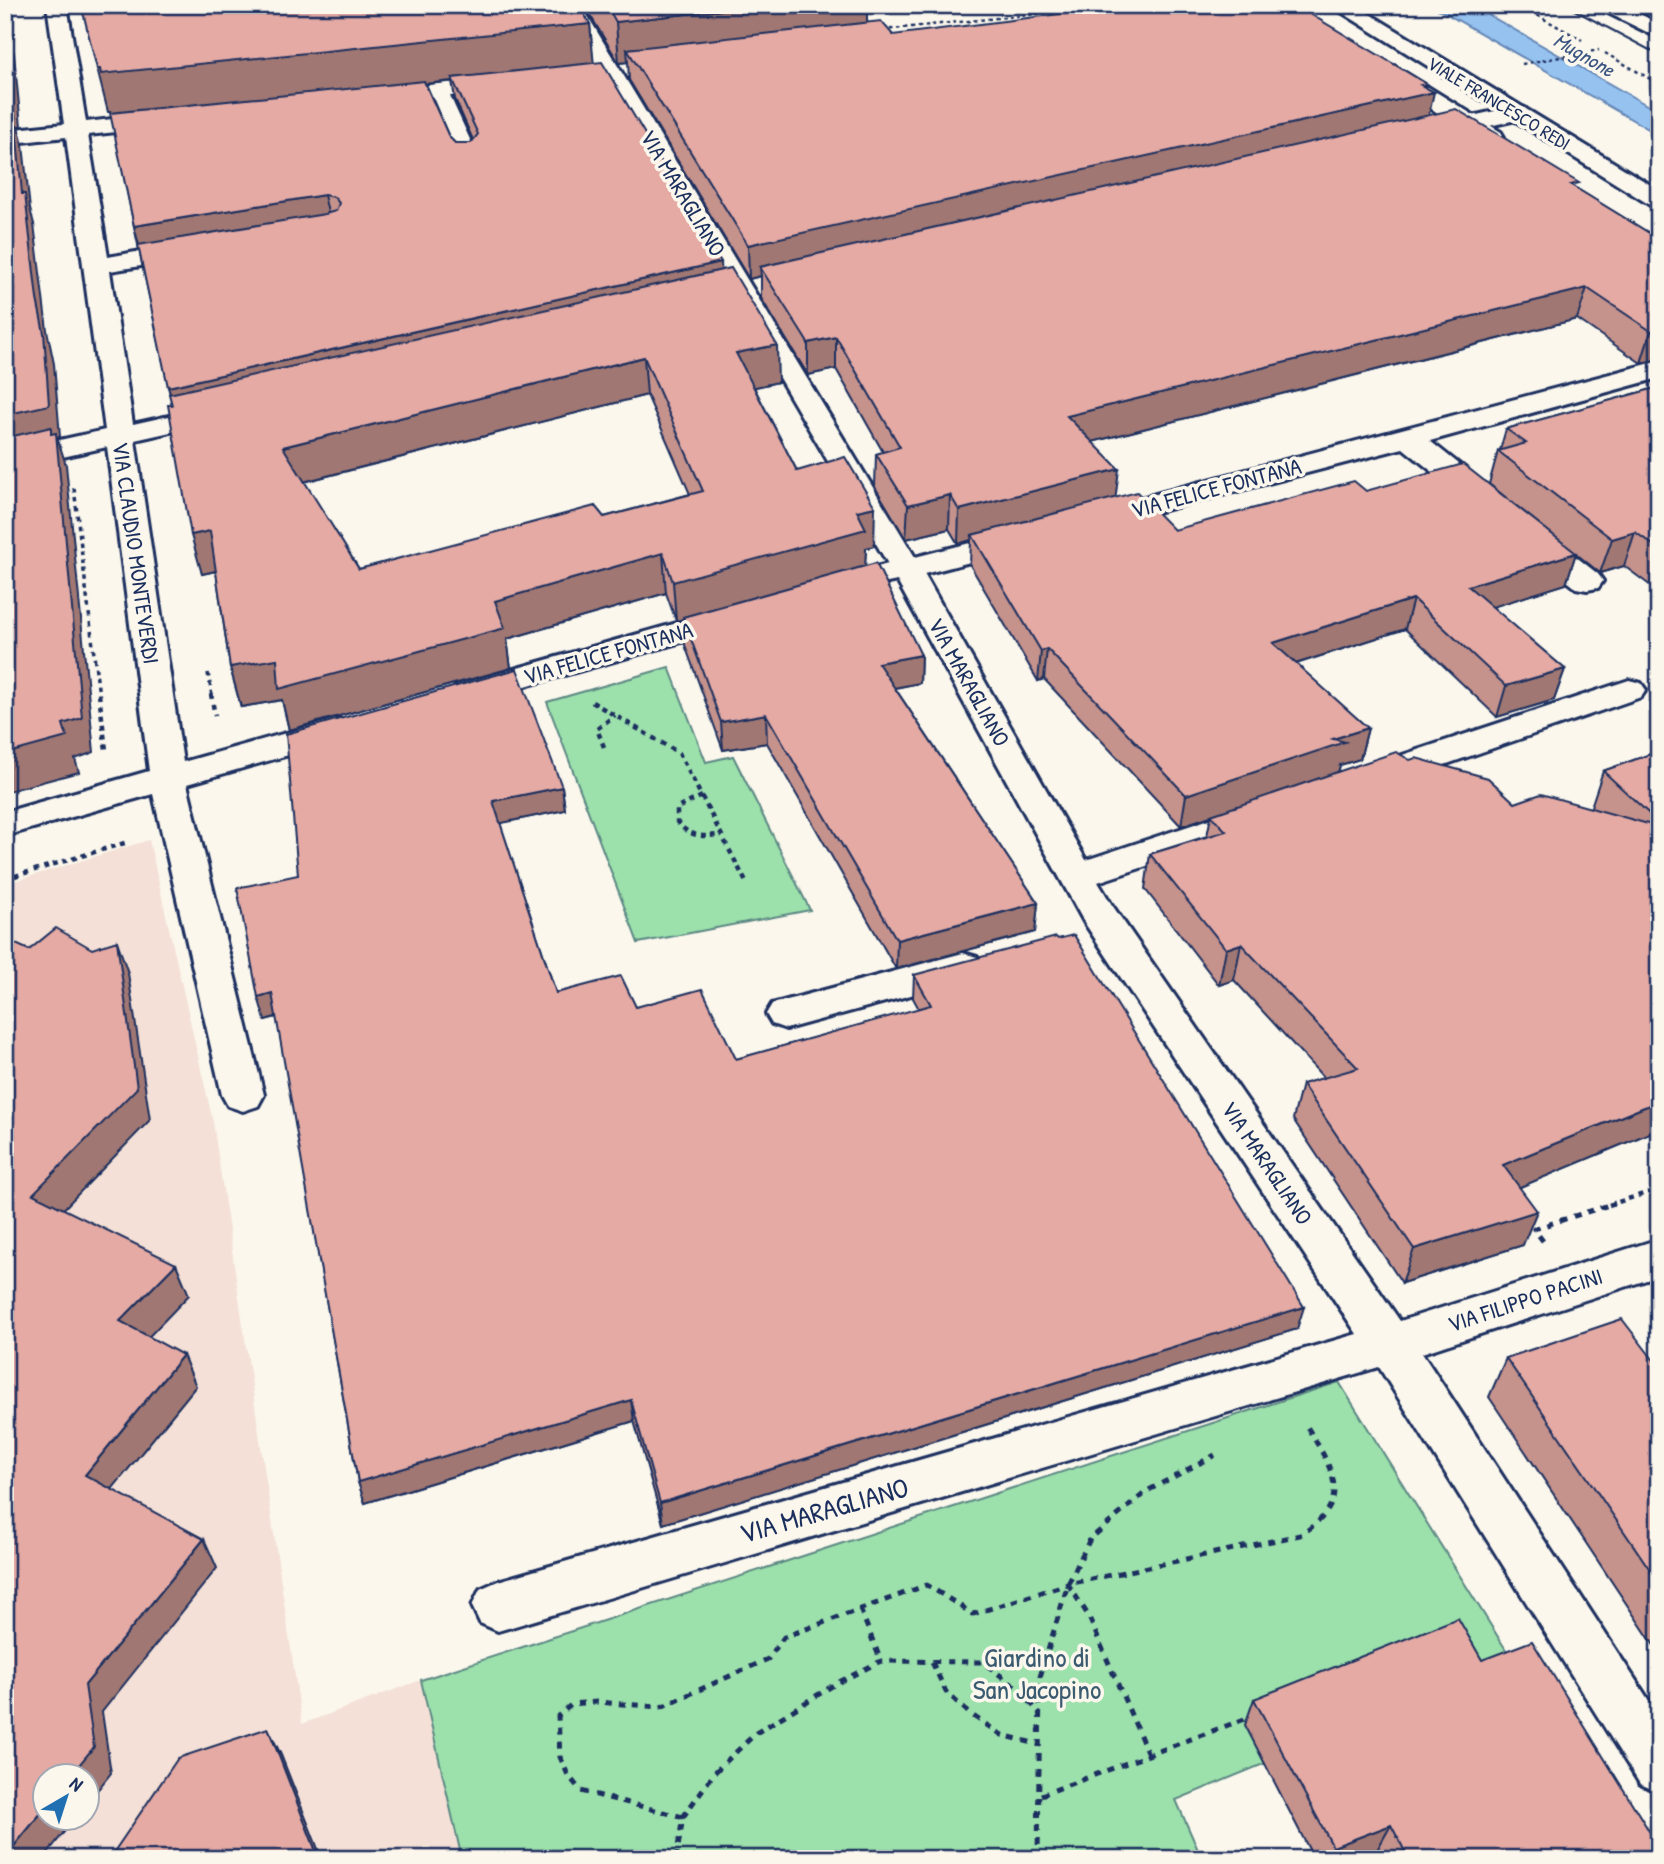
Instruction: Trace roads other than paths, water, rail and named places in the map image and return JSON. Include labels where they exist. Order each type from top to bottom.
[{"type":"street","name":"VIA CLAUDIO MONTEVERDI","points":[[57,5],[97,266],[167,777],[243,1095]]},
{"type":"street","name":"VIA MARAGLIANO","points":[[571,5],[624,72],[754,290],[1076,875],[1089,934],[1391,1343],[1659,1765]]},
{"type":"street","name":"VIALE FRANCESCO REDI","points":[[1340,5],[1659,200]]},
{"type":"street","points":[[1607,5],[1659,32]]},
{"type":"street","name":"VIALE FRANCESCO REDI","points":[[1364,57],[1506,146]]},
{"type":"street","points":[[584,76],[624,72]]},
{"type":"street","points":[[357,99],[531,81]]},
{"type":"street","points":[[438,90],[466,157]]},
{"type":"street","points":[[1409,137],[1517,113]]},
{"type":"street","points":[[5,137],[183,118]]},
{"type":"street","points":[[97,266],[211,247]]},
{"type":"street","points":[[716,299],[754,290]]},
{"type":"street","name":"VIA FELICE FONTANA","points":[[851,584],[1408,438],[1659,369]]},
{"type":"street","points":[[5,461],[249,406]]},
{"type":"street","points":[[1408,438],[1587,581]]},
{"type":"street","name":"VIA FELICE FONTANA","points":[[442,700],[759,610]]},
{"type":"street","points":[[1343,788],[1629,690]]},
{"type":"street","points":[[5,824],[362,722]]},
{"type":"street","points":[[1076,875],[1122,863],[1291,805]]},
{"type":"street","points":[[786,1014],[993,959]]},
{"type":"street","name":"VIA FILIPPO PACINI","points":[[1391,1343],[1659,1257]]},
{"type":"street","name":"VIA MARAGLIANO","points":[[498,1606],[1391,1343]]},
{"type":"water","points":[[1431,5],[1471,5],[1659,112],[1659,135]]},
{"type":"tram line","points":[[1565,5],[1659,55]]},
{"type":"water label","name":"Mugnone","points":[[1584,55]]},
{"type":"park label","name":"Giardino di San Jacopino","points":[[1037,1673]]}]
